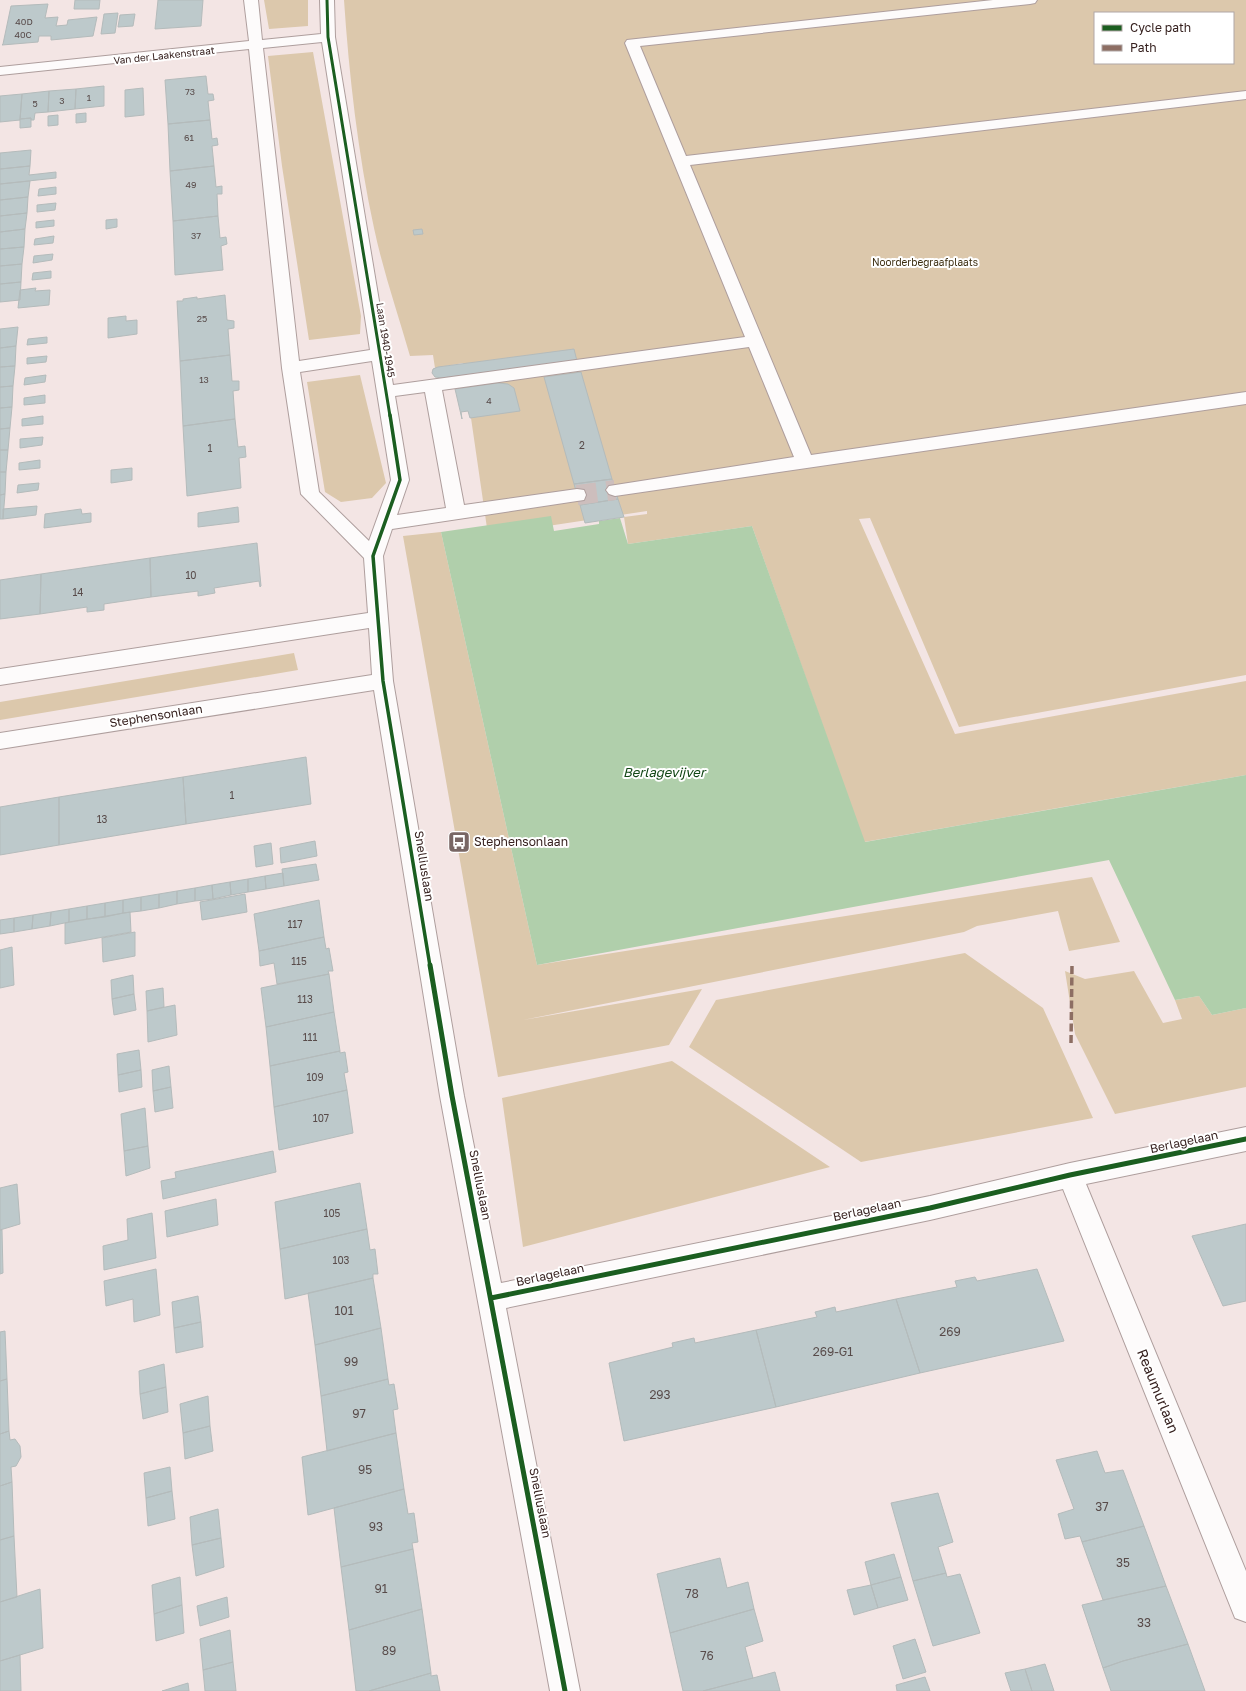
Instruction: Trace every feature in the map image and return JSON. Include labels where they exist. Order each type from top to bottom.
[{"type":"street","points":[[251,0],[291,368],[310,494],[374,556]]},
{"type":"street","name":"Laan 1940-1945","points":[[327,0],[328,37],[400,480],[374,556],[383,681]]},
{"type":"street","points":[[805,462],[632,43],[1030,0]]},
{"type":"street","name":"Van der Laakenstraat","points":[[0,71],[255,46],[328,37]]},
{"type":"street","points":[[682,161],[1246,95]]},
{"type":"street","points":[[386,392],[755,341]]},
{"type":"street","name":"Laan 1940-1945","points":[[291,368],[380,354]]},
{"type":"street","points":[[432,386],[456,513]]},
{"type":"street","points":[[615,490],[1246,398]]},
{"type":"street","points":[[385,523],[577,495]]},
{"type":"street","points":[[0,677],[378,620]]},
{"type":"street","name":"Stephensonlaan","points":[[0,741],[383,681]]},
{"type":"street","name":"Snelliuslaan","points":[[383,681],[451,1088],[565,1691]]},
{"type":"street","name":"Berlagelaan","points":[[491,1298],[930,1208],[1070,1175],[1246,1139]]},
{"type":"street","name":"Reaumurlaan","points":[[1070,1175],[1246,1607]]},
{"type":"green space","points":[[264,0],[308,0],[308,26],[269,29]]},
{"type":"green space","name":"Noorderbegraafplaats","points":[[344,0],[1246,0],[1246,675],[959,727],[870,518],[859,519],[955,734],[1246,681],[1246,775],[864,842],[752,526],[628,544],[624,517],[647,514],[647,511],[488,535],[463,363],[435,368],[433,355],[410,356],[386,276],[374,228],[363,172],[351,86]]},
{"type":"green space","points":[[313,52],[361,316],[360,334],[309,340],[282,166],[268,56]]},
{"type":"green space","points":[[360,375],[386,483],[372,498],[341,502],[325,492],[307,382]]},
{"type":"green space","points":[[441,532],[537,965],[1092,877],[1120,942],[1069,951],[1058,911],[977,926],[964,932],[523,1020],[702,989],[669,1045],[498,1077],[403,536]]},
{"type":"green space","points":[[294,653],[298,670],[0,720],[0,702]]},
{"type":"green space","points":[[965,953],[1043,1008],[1093,1118],[861,1162],[689,1047],[716,1000]]},
{"type":"green space","points":[[1065,971],[1085,979],[1134,971],[1163,1023],[1182,1019],[1175,1000],[1199,996],[1212,1015],[1246,1008],[1246,1087],[1115,1114],[1075,1034]]},
{"type":"green space","points":[[672,1061],[830,1167],[523,1247],[502,1098]]},
{"type":"water","name":"Berlagevijver","points":[[551,516],[554,531],[599,524],[599,521],[620,518],[628,544],[752,526],[865,842],[1246,775],[1246,1008],[1212,1015],[1199,996],[1175,1000],[1109,860],[537,965],[441,532]]},
{"type":"building","points":[[75,0],[100,0],[99,9],[74,9]]},
{"type":"building","points":[[158,0],[203,0],[201,26],[155,29]]},
{"type":"building","points":[[48,4],[45,18],[58,17],[56,26],[67,25],[68,20],[97,17],[93,36],[51,40],[51,36],[39,36],[38,42],[2,45],[11,6]]},
{"type":"building","points":[[118,13],[115,33],[101,34],[104,14]]},
{"type":"building","points":[[135,14],[133,26],[118,27],[120,15]]},
{"type":"building","points":[[206,76],[208,94],[213,94],[214,100],[208,101],[210,120],[168,124],[165,80]]},
{"type":"building","points":[[104,86],[104,106],[75,109],[76,89]]},
{"type":"building","points":[[143,88],[144,115],[125,117],[125,90]]},
{"type":"building","points":[[76,89],[75,109],[48,112],[49,91]]},
{"type":"building","points":[[49,91],[48,112],[35,113],[34,120],[31,120],[31,118],[20,119],[22,94]]},
{"type":"building","points":[[22,94],[20,120],[0,122],[0,96]]},
{"type":"building","points":[[86,113],[86,122],[76,123],[76,114]]},
{"type":"building","points":[[58,115],[58,125],[48,126],[48,116]]},
{"type":"building","points":[[31,118],[31,127],[20,128],[20,119]]},
{"type":"building","points":[[210,120],[212,139],[217,138],[218,145],[212,146],[214,166],[170,171],[168,124]]},
{"type":"building","points":[[31,150],[30,166],[0,169],[0,153]]},
{"type":"building","points":[[30,166],[29,175],[56,172],[56,178],[0,184],[0,169]]},
{"type":"building","points":[[214,166],[216,187],[222,186],[222,194],[217,194],[218,216],[173,221],[170,171]]},
{"type":"building","points":[[30,181],[28,197],[0,200],[0,184]]},
{"type":"building","points":[[56,187],[56,194],[38,196],[39,189]]},
{"type":"building","points":[[28,197],[27,213],[0,216],[0,200]]},
{"type":"building","points":[[56,203],[55,210],[37,212],[37,205]]},
{"type":"building","points":[[27,213],[25,229],[0,232],[0,216]]},
{"type":"building","points":[[218,216],[220,238],[226,237],[227,244],[221,246],[223,270],[175,275],[173,221]]},
{"type":"building","points":[[117,219],[117,227],[106,229],[106,220]]},
{"type":"building","points":[[54,220],[54,226],[36,228],[36,222]]},
{"type":"building","points":[[25,229],[24,247],[0,249],[0,232]]},
{"type":"building","points":[[422,229],[423,234],[414,235],[413,230]]},
{"type":"building","points":[[54,236],[53,243],[34,245],[35,239]]},
{"type":"building","points":[[24,247],[22,264],[0,266],[0,249]]},
{"type":"building","points":[[53,254],[52,260],[33,263],[34,256]]},
{"type":"building","points":[[22,264],[21,282],[0,284],[0,266]]},
{"type":"building","points":[[51,271],[51,278],[32,280],[33,273]]},
{"type":"building","points":[[21,282],[20,300],[0,302],[0,284]]},
{"type":"building","points":[[36,288],[35,291],[50,290],[49,305],[18,308],[20,290]]},
{"type":"building","points":[[225,295],[227,320],[234,321],[234,328],[228,329],[230,355],[180,361],[177,301],[197,297],[197,299]]},
{"type":"building","points":[[126,316],[126,321],[137,320],[137,334],[108,338],[108,318]]},
{"type":"building","points":[[18,327],[16,346],[0,348],[0,329]]},
{"type":"building","points":[[47,337],[47,343],[27,345],[28,339]]},
{"type":"building","points":[[16,346],[15,366],[0,367],[0,348]]},
{"type":"building","points":[[574,349],[577,361],[442,378],[435,377],[432,373],[433,369],[438,367]]},
{"type":"building","points":[[230,355],[232,381],[239,381],[239,390],[233,391],[235,419],[183,426],[180,361]]},
{"type":"building","points":[[47,356],[46,362],[27,364],[27,358]]},
{"type":"building","points":[[15,366],[13,386],[0,387],[0,367]]},
{"type":"building","points":[[581,372],[612,479],[574,484],[544,377]]},
{"type":"building","points":[[46,375],[45,382],[24,385],[25,378]]},
{"type":"building","points":[[498,383],[508,384],[514,388],[520,411],[470,418],[468,411],[461,412],[462,419],[455,389]]},
{"type":"building","points":[[13,386],[12,407],[0,408],[0,387]]},
{"type":"building","points":[[45,395],[45,403],[24,405],[24,398]]},
{"type":"building","points":[[12,407],[10,428],[0,429],[0,408]]},
{"type":"building","points":[[43,416],[43,424],[22,426],[22,419]]},
{"type":"building","points":[[235,419],[238,447],[245,446],[246,457],[239,458],[241,488],[187,496],[183,426]]},
{"type":"building","points":[[10,428],[8,450],[0,450],[0,429]]},
{"type":"building","points":[[43,437],[42,445],[20,448],[20,439]]},
{"type":"building","points":[[0,450],[8,450],[6,472],[0,472]]},
{"type":"building","points":[[40,460],[40,468],[19,470],[19,463]]},
{"type":"building","points":[[132,468],[132,480],[111,483],[111,470]]},
{"type":"building","points":[[0,472],[6,472],[5,494],[0,495]]},
{"type":"building","points":[[612,479],[618,499],[580,505],[574,484]]},
{"type":"building","points":[[39,483],[38,490],[17,493],[18,485]]},
{"type":"building","points":[[5,494],[3,519],[0,519],[0,495]]},
{"type":"building","points":[[618,499],[624,517],[585,523],[580,505]]},
{"type":"building","points":[[37,506],[36,515],[3,519],[3,509]]},
{"type":"building","points":[[238,507],[239,522],[198,527],[198,513]]},
{"type":"building","points":[[81,509],[82,514],[91,513],[91,522],[44,528],[45,514]]},
{"type":"building","points":[[257,543],[260,587],[259,581],[214,588],[215,593],[198,596],[198,591],[151,597],[150,558]]},
{"type":"building","points":[[150,558],[151,597],[104,604],[104,610],[87,612],[87,607],[40,614],[41,574]]},
{"type":"building","points":[[41,574],[40,614],[0,619],[0,580]]},
{"type":"building","points":[[306,757],[311,804],[186,824],[183,777]]},
{"type":"building","points":[[183,777],[186,824],[59,845],[59,797]]},
{"type":"building","points":[[59,797],[59,845],[0,855],[0,807]]},
{"type":"building","points":[[315,841],[317,856],[281,863],[280,848]]},
{"type":"building","points":[[271,843],[273,864],[256,867],[254,846]]},
{"type":"building","points":[[316,864],[319,880],[284,886],[282,869]]},
{"type":"building","points":[[283,873],[284,886],[266,889],[265,876]]},
{"type":"building","points":[[265,876],[266,889],[248,892],[248,879]]},
{"type":"building","points":[[248,879],[248,892],[231,895],[230,882]]},
{"type":"building","points":[[230,882],[231,895],[213,899],[212,885]]},
{"type":"building","points":[[212,885],[213,899],[195,901],[195,888]]},
{"type":"building","points":[[195,888],[195,901],[177,904],[177,891]]},
{"type":"building","points":[[177,891],[177,904],[159,908],[159,894]]},
{"type":"building","points":[[159,894],[159,908],[141,911],[141,897]]},
{"type":"building","points":[[245,894],[247,912],[202,920],[200,902]]},
{"type":"building","points":[[141,897],[141,911],[123,913],[123,900]]},
{"type":"building","points":[[123,900],[123,913],[105,917],[105,903]]},
{"type":"building","points":[[319,900],[324,937],[259,951],[254,914]]},
{"type":"building","points":[[105,903],[105,917],[87,919],[87,906]]},
{"type":"building","points":[[87,906],[87,919],[69,922],[69,909]]},
{"type":"building","points":[[69,909],[69,922],[50,926],[51,912]]},
{"type":"building","points":[[51,912],[50,926],[32,929],[33,915]]},
{"type":"building","points":[[130,912],[131,932],[65,944],[65,923]]},
{"type":"building","points":[[33,915],[32,929],[14,932],[14,918]]},
{"type":"building","points":[[14,918],[14,932],[0,934],[0,920]]},
{"type":"building","points":[[135,932],[135,956],[103,962],[102,938]]},
{"type":"building","points":[[324,937],[326,949],[329,948],[333,971],[328,971],[329,974],[277,984],[274,963],[260,966],[259,951]]},
{"type":"building","points":[[12,947],[14,985],[0,988],[0,950]]},
{"type":"building","points":[[329,974],[334,1012],[266,1027],[261,988]]},
{"type":"building","points":[[133,975],[134,994],[112,999],[111,980]]},
{"type":"building","points":[[163,988],[164,1007],[147,1011],[146,991]]},
{"type":"building","points":[[134,994],[136,1010],[114,1015],[112,999]]},
{"type":"building","points":[[175,1005],[177,1035],[148,1042],[147,1011]]},
{"type":"building","points":[[334,1012],[340,1051],[270,1066],[266,1027]]},
{"type":"building","points":[[139,1050],[141,1070],[118,1075],[117,1054]]},
{"type":"building","points":[[340,1051],[340,1053],[345,1052],[348,1072],[344,1073],[347,1090],[274,1107],[270,1066]]},
{"type":"building","points":[[169,1066],[171,1087],[153,1091],[152,1070]]},
{"type":"building","points":[[141,1070],[142,1087],[119,1092],[118,1075]]},
{"type":"building","points":[[171,1087],[173,1108],[155,1112],[153,1091]]},
{"type":"building","points":[[347,1090],[353,1133],[279,1150],[274,1107]]},
{"type":"building","points":[[145,1108],[148,1146],[124,1151],[121,1114]]},
{"type":"building","points":[[148,1146],[150,1168],[126,1176],[124,1151]]},
{"type":"building","points":[[273,1151],[276,1172],[163,1199],[161,1181],[176,1178],[175,1172]]},
{"type":"building","points":[[360,1183],[367,1229],[280,1249],[275,1202]]},
{"type":"building","points":[[17,1184],[20,1224],[0,1230],[0,1188]]},
{"type":"building","points":[[216,1199],[218,1225],[167,1237],[165,1211]]},
{"type":"building","points":[[152,1213],[156,1258],[104,1270],[103,1246],[128,1240],[127,1219]]},
{"type":"building","points":[[1246,1224],[1246,1301],[1223,1306],[1192,1236]]},
{"type":"building","points":[[367,1229],[370,1250],[375,1249],[378,1274],[373,1274],[373,1278],[285,1299],[280,1249]]},
{"type":"building","points":[[0,1230],[2,1230],[3,1273],[0,1274]]},
{"type":"building","points":[[156,1269],[160,1315],[134,1322],[133,1299],[106,1306],[104,1281]]},
{"type":"building","points":[[1037,1269],[1064,1341],[920,1373],[896,1299],[957,1287],[955,1281],[975,1277],[977,1281]]},
{"type":"building","points":[[373,1278],[381,1328],[315,1345],[308,1293]]},
{"type":"building","points":[[198,1296],[201,1322],[174,1328],[172,1302]]},
{"type":"building","points":[[896,1299],[920,1373],[776,1407],[756,1330],[817,1317],[815,1312],[835,1307],[836,1312]]},
{"type":"building","points":[[201,1322],[203,1347],[176,1353],[174,1328]]},
{"type":"building","points":[[381,1328],[388,1379],[321,1396],[315,1345]]},
{"type":"building","points":[[756,1330],[776,1407],[624,1441],[609,1363],[673,1347],[672,1343],[694,1338],[695,1343]]},
{"type":"building","points":[[5,1331],[7,1379],[0,1381],[0,1332]]},
{"type":"building","points":[[164,1364],[166,1387],[140,1394],[139,1371]]},
{"type":"building","points":[[7,1379],[9,1431],[0,1434],[0,1381]]},
{"type":"building","points":[[388,1379],[389,1385],[394,1384],[398,1409],[393,1410],[396,1433],[327,1451],[321,1396]]},
{"type":"building","points":[[166,1387],[168,1412],[143,1419],[140,1394]]},
{"type":"building","points":[[208,1396],[210,1426],[183,1433],[180,1404]]},
{"type":"building","points":[[210,1426],[213,1451],[185,1459],[183,1433]]},
{"type":"building","points":[[9,1431],[10,1440],[15,1439],[20,1446],[21,1457],[16,1466],[11,1467],[12,1482],[0,1486],[0,1434]]},
{"type":"building","points":[[396,1433],[404,1489],[308,1515],[302,1457]]},
{"type":"building","points":[[1097,1451],[1105,1473],[1123,1470],[1144,1526],[1082,1542],[1080,1536],[1065,1539],[1058,1514],[1074,1509],[1056,1460]]},
{"type":"building","points":[[170,1467],[172,1491],[146,1498],[144,1473]]},
{"type":"building","points":[[12,1482],[14,1536],[0,1540],[0,1486]]},
{"type":"building","points":[[404,1489],[408,1514],[414,1513],[418,1542],[412,1543],[413,1549],[341,1567],[334,1508]]},
{"type":"building","points":[[172,1491],[175,1519],[148,1526],[146,1498]]},
{"type":"building","points":[[938,1493],[953,1542],[938,1547],[946,1573],[913,1581],[891,1503]]},
{"type":"building","points":[[218,1509],[221,1538],[192,1545],[190,1517]]},
{"type":"building","points":[[1144,1526],[1166,1586],[1103,1600],[1082,1542]]},
{"type":"building","points":[[14,1536],[17,1597],[0,1602],[0,1540]]},
{"type":"building","points":[[221,1538],[224,1567],[196,1576],[192,1545]]},
{"type":"building","points":[[413,1549],[422,1609],[349,1630],[341,1567]]},
{"type":"building","points":[[894,1554],[901,1577],[871,1585],[865,1562]]},
{"type":"building","points":[[720,1558],[727,1588],[748,1582],[754,1609],[670,1633],[657,1574]]},
{"type":"building","points":[[946,1573],[947,1577],[960,1574],[980,1633],[933,1646],[913,1581]]},
{"type":"building","points":[[180,1577],[182,1605],[154,1614],[152,1585]]},
{"type":"building","points":[[901,1577],[908,1600],[878,1608],[871,1585]]},
{"type":"building","points":[[871,1585],[878,1608],[854,1615],[847,1590]]},
{"type":"building","points":[[1166,1586],[1188,1644],[1123,1661],[1103,1668],[1082,1605]]},
{"type":"building","points":[[40,1589],[43,1648],[0,1661],[0,1602]]},
{"type":"building","points":[[227,1597],[229,1617],[200,1626],[197,1606]]},
{"type":"building","points":[[182,1605],[184,1633],[156,1641],[154,1614]]},
{"type":"building","points":[[422,1609],[431,1673],[369,1691],[356,1691],[349,1630]]},
{"type":"building","points":[[754,1609],[763,1641],[745,1647],[753,1678],[703,1691],[683,1691],[670,1633]]},
{"type":"building","points":[[230,1630],[233,1662],[203,1670],[200,1639]]},
{"type":"building","points":[[915,1639],[926,1672],[903,1679],[893,1646]]},
{"type":"building","points":[[1188,1644],[1205,1691],[1111,1691],[1103,1668],[1123,1661]]},
{"type":"building","points":[[20,1655],[21,1691],[0,1691],[0,1661]]},
{"type":"building","points":[[233,1662],[236,1691],[205,1691],[203,1670]]},
{"type":"building","points":[[1045,1664],[1054,1691],[1032,1691],[1025,1669]]},
{"type":"building","points":[[1025,1669],[1032,1691],[1011,1691],[1005,1673]]},
{"type":"building","points":[[775,1672],[780,1691],[703,1691],[753,1678]]},
{"type":"building","points":[[431,1673],[431,1676],[437,1675],[440,1691],[369,1691]]},
{"type":"building","points":[[925,1677],[930,1691],[897,1691],[896,1685]]},
{"type":"building","points":[[188,1683],[189,1691],[162,1691]]},
{"type":"tunnel","points":[[577,495],[615,490]]},
{"type":"marked path","points":[[1071,1043],[1072,965]]},
{"type":"cycle path","points":[[327,0],[328,37],[400,480],[373,556],[383,681],[452,1096],[565,1691]]},
{"type":"cycle path","points":[[491,1298],[930,1208],[1070,1175],[1246,1139]]},
{"type":"place","name":"Stephensonlaan","points":[[459,842]]}]
